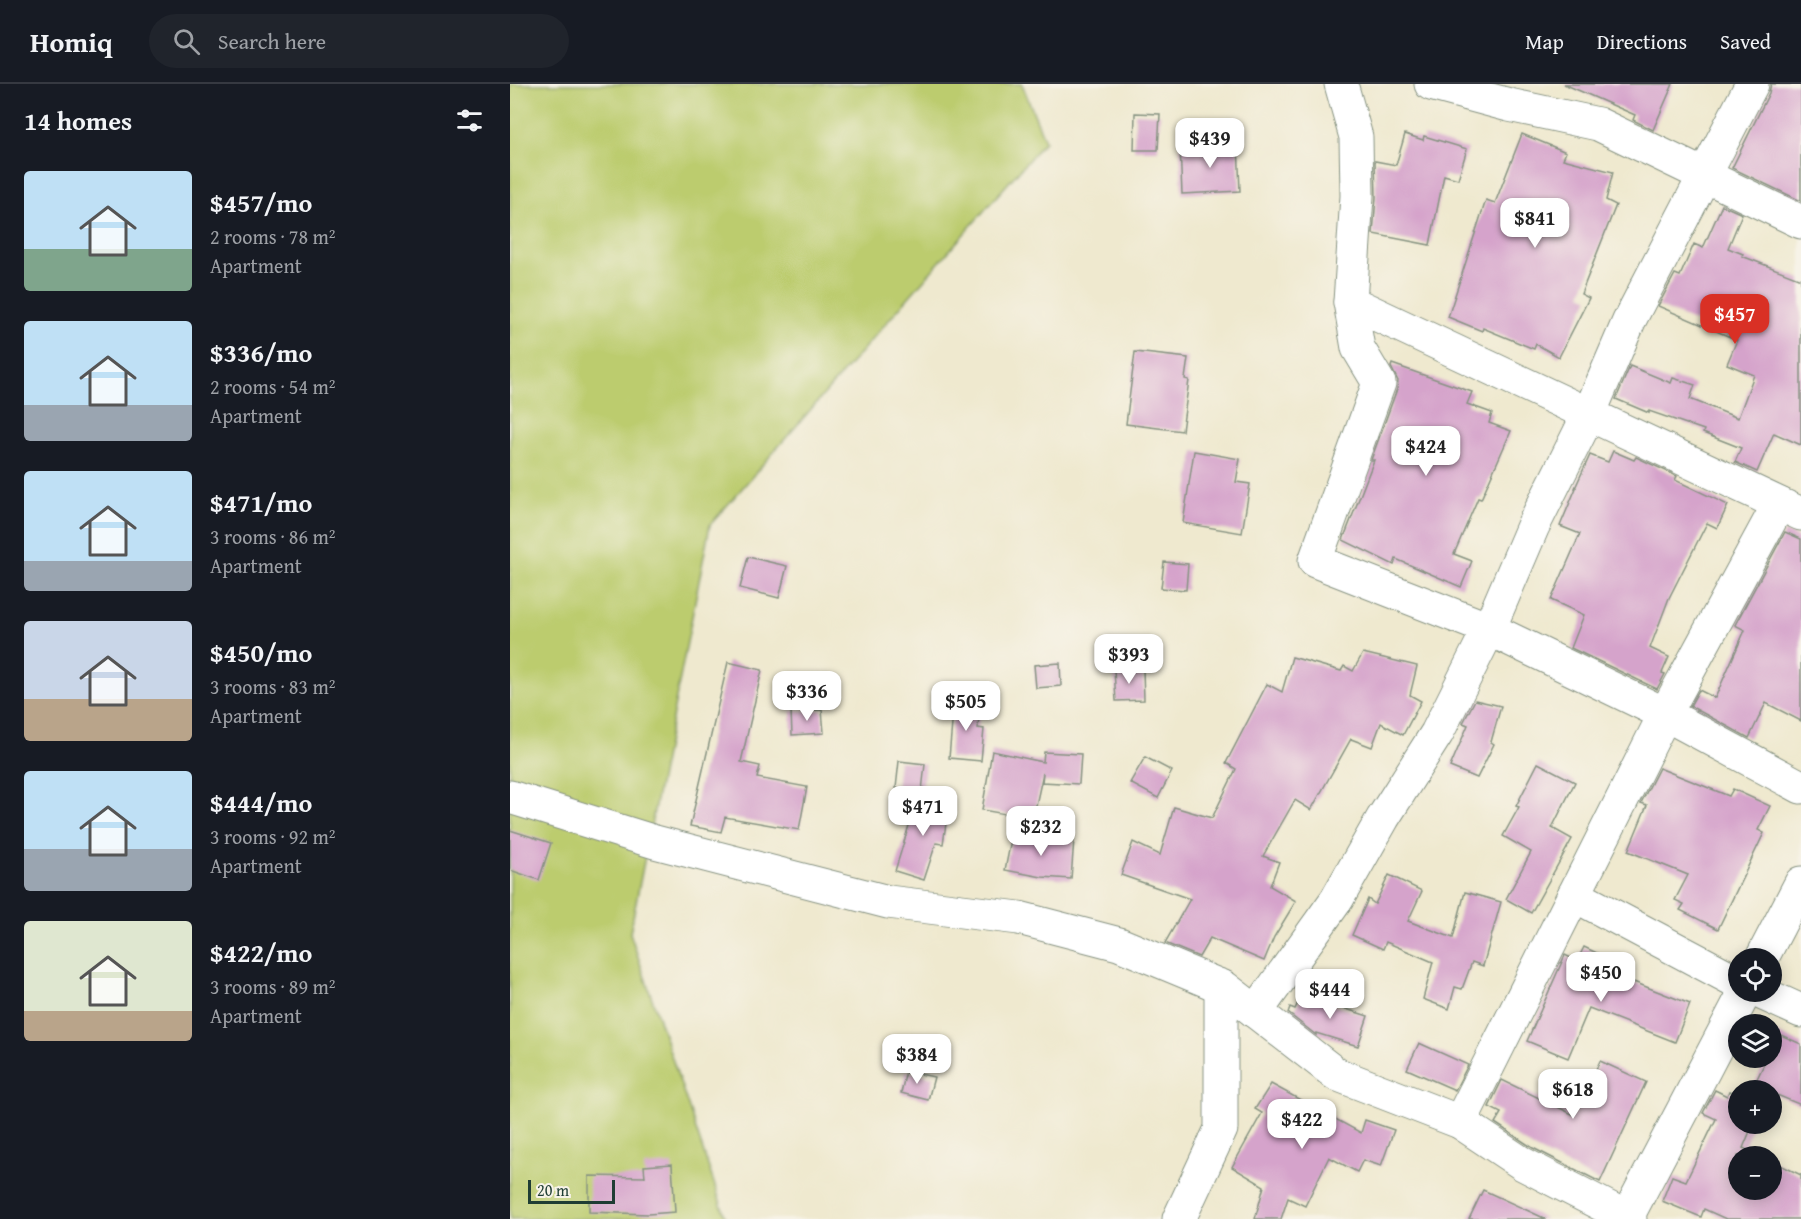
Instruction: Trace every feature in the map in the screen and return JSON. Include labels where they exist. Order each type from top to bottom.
[{"type":"street","points":[[1341,84],[1356,137],[1357,196],[1350,302],[1358,348],[1379,383],[1315,561],[1489,628],[1665,714],[1801,788]]},
{"type":"street","points":[[1431,84],[1509,105],[1598,124],[1801,222]]},
{"type":"street","points":[[1256,1012],[1337,899],[1383,818],[1437,733],[1489,628],[1533,526],[1589,414],[1629,321],[1752,84]]},
{"type":"street","points":[[1350,302],[1790,509],[1665,714],[1460,1122]]},
{"type":"street","points":[[510,797],[656,842],[888,902],[1019,918],[1119,944],[1221,986],[1336,1074],[1460,1122],[1523,1164],[1628,1218],[1740,1002]]},
{"type":"street","points":[[1767,948],[1801,883]]},
{"type":"street","points":[[1574,895],[1728,977]]},
{"type":"street","points":[[1179,1219],[1221,1129],[1221,986]]},
{"type":"street","points":[[1781,1002],[1801,1011]]},
{"type":"green space","points":[[510,84],[1022,84],[1045,141],[710,525],[630,933],[726,1219],[510,1219]]},
{"type":"building","points":[[1564,84],[1673,84],[1653,130],[1633,120],[1635,115]]},
{"type":"building","points":[[1771,84],[1801,84],[1801,201],[1732,168],[1769,93]]},
{"type":"building","points":[[1135,113],[1160,114],[1158,150],[1134,150]]},
{"type":"building","points":[[1405,134],[1423,140],[1424,136],[1467,149],[1458,179],[1444,175],[1430,245],[1373,234],[1376,197],[1375,161],[1396,165]]},
{"type":"building","points":[[1522,134],[1566,152],[1563,159],[1613,172],[1606,200],[1616,205],[1581,294],[1589,298],[1559,357],[1536,344],[1534,349],[1483,328],[1482,331],[1448,317],[1486,200],[1495,203]]},
{"type":"building","points":[[1238,144],[1240,191],[1182,194],[1180,147]]},
{"type":"building","points":[[1722,205],[1742,214],[1728,248],[1743,254],[1742,256],[1801,279],[1801,445],[1774,433],[1757,472],[1735,462],[1741,448],[1703,433],[1704,430],[1649,411],[1649,413],[1616,399],[1630,366],[1671,383],[1673,378],[1695,385],[1690,399],[1738,418],[1754,375],[1727,364],[1737,340],[1658,306],[1675,274],[1680,276],[1694,244],[1703,248]]},
{"type":"building","points":[[1135,352],[1188,358],[1185,379],[1189,380],[1182,431],[1126,424]]},
{"type":"building","points":[[1392,364],[1472,392],[1467,404],[1492,413],[1489,423],[1511,431],[1454,554],[1472,561],[1461,587],[1396,559],[1394,565],[1343,540],[1374,460],[1371,460],[1397,389],[1398,381],[1391,367]]},
{"type":"building","points":[[1194,451],[1240,459],[1236,482],[1250,484],[1242,533],[1183,523]]},
{"type":"building","points":[[1613,451],[1634,460],[1636,457],[1677,476],[1675,480],[1728,505],[1717,528],[1707,523],[1669,598],[1650,648],[1669,657],[1662,673],[1665,674],[1657,689],[1571,648],[1584,615],[1551,600],[1580,534],[1560,526],[1575,488],[1590,455],[1608,462]]},
{"type":"building","points":[[1785,532],[1801,539],[1801,721],[1766,703],[1749,738],[1690,706],[1699,690],[1715,698],[1745,630],[1735,625]]},
{"type":"building","points":[[748,557],[787,566],[779,598],[740,588]]},
{"type":"building","points":[[1164,562],[1188,564],[1186,590],[1161,588]]},
{"type":"building","points":[[1363,653],[1417,666],[1410,695],[1421,701],[1403,735],[1381,723],[1372,747],[1351,739],[1311,810],[1295,800],[1263,856],[1279,862],[1270,886],[1296,901],[1274,937],[1264,961],[1210,938],[1199,957],[1165,943],[1190,899],[1121,875],[1133,842],[1160,855],[1174,807],[1212,818],[1236,769],[1226,763],[1267,684],[1282,692],[1292,657],[1341,671],[1344,666],[1353,671]]},
{"type":"building","points":[[728,662],[762,670],[741,762],[760,766],[757,778],[807,787],[799,830],[725,817],[721,832],[690,826]]},
{"type":"building","points":[[1060,663],[1061,686],[1036,688],[1034,665]]},
{"type":"building","points":[[1143,669],[1144,700],[1116,701],[1114,670]]},
{"type":"building","points":[[1475,700],[1501,706],[1491,742],[1494,744],[1477,778],[1450,767],[1468,725],[1463,723]]},
{"type":"building","points":[[954,701],[980,704],[978,728],[984,729],[981,761],[949,758]]},
{"type":"building","points":[[822,710],[824,733],[792,735],[791,711]]},
{"type":"building","points":[[992,751],[1043,762],[1044,752],[1081,754],[1079,784],[1042,782],[1043,773],[1033,819],[982,810]]},
{"type":"building","points":[[1145,757],[1172,771],[1158,798],[1130,783]]},
{"type":"building","points":[[899,761],[925,764],[922,791],[896,788]]},
{"type":"building","points":[[1538,763],[1575,782],[1552,828],[1572,839],[1531,913],[1506,899],[1531,852],[1503,836],[1519,807],[1516,806]]},
{"type":"building","points":[[1659,768],[1729,796],[1733,789],[1770,806],[1758,830],[1764,833],[1718,929],[1680,910],[1684,904],[1675,900],[1688,875],[1628,851],[1647,805],[1641,803]]},
{"type":"building","points":[[914,798],[949,803],[943,844],[936,843],[924,880],[895,871],[911,819]]},
{"type":"building","points":[[510,830],[551,843],[539,880],[510,870]]},
{"type":"building","points":[[1012,835],[1074,839],[1071,879],[1042,877],[1005,870]]},
{"type":"building","points":[[1389,875],[1422,891],[1408,921],[1453,938],[1465,892],[1501,902],[1483,966],[1472,962],[1462,989],[1455,987],[1449,1009],[1423,999],[1433,962],[1386,942],[1383,949],[1352,935],[1368,899],[1375,904]]},
{"type":"building","points":[[1584,947],[1631,969],[1626,979],[1690,1004],[1675,1042],[1589,1008],[1568,1058],[1527,1041],[1565,955],[1577,961]]},
{"type":"building","points":[[1302,995],[1368,1016],[1358,1046],[1316,1033],[1316,1035],[1288,1013],[1290,1007],[1295,1009]]},
{"type":"building","points":[[1782,1035],[1801,1044],[1801,1105],[1782,1097],[1782,1080],[1756,1080],[1762,1068],[1782,1068]]},
{"type":"building","points":[[1419,1043],[1468,1065],[1455,1090],[1407,1069]]},
{"type":"building","points":[[1600,1061],[1646,1082],[1600,1182],[1533,1148],[1495,1123],[1501,1113],[1489,1107],[1502,1080],[1574,1115]]},
{"type":"building","points":[[906,1071],[934,1077],[928,1100],[901,1093]]},
{"type":"building","points":[[1271,1084],[1361,1133],[1365,1120],[1394,1130],[1381,1166],[1363,1160],[1357,1172],[1329,1157],[1305,1206],[1288,1198],[1281,1219],[1255,1219],[1264,1186],[1232,1167],[1262,1113],[1255,1109]]},
{"type":"building","points":[[1715,1090],[1727,1096],[1728,1094],[1728,1134],[1749,1134],[1744,1146],[1728,1146],[1728,1200],[1782,1200],[1782,1166],[1801,1175],[1801,1219],[1726,1219],[1704,1209],[1701,1217],[1662,1201],[1672,1176],[1686,1181],[1716,1119],[1703,1113]]},
{"type":"building","points":[[672,1164],[675,1212],[648,1214],[589,1212],[589,1176],[645,1177],[644,1166]]},
{"type":"building","points":[[1483,1190],[1546,1219],[1469,1219]]}]
